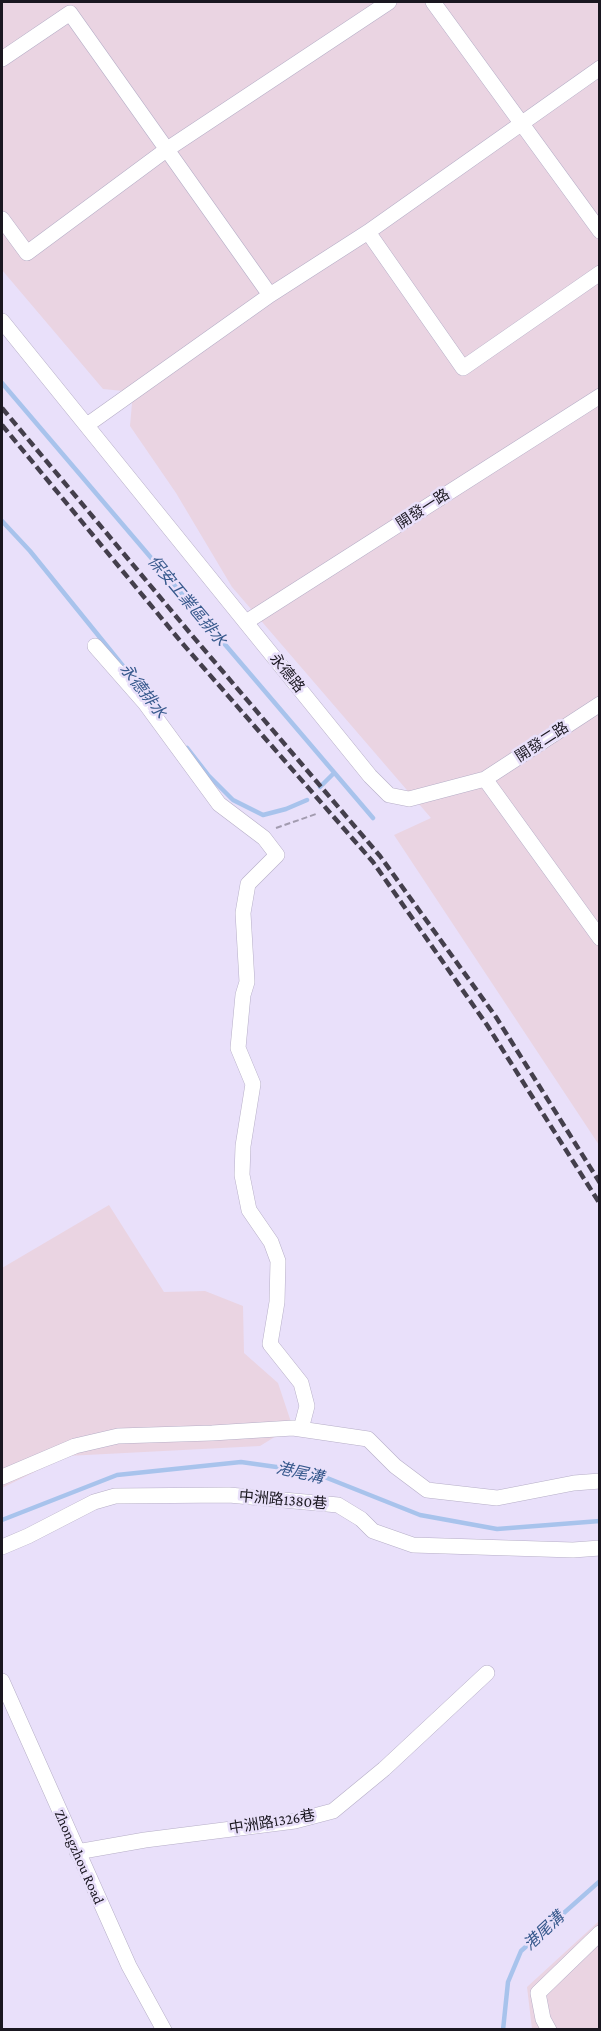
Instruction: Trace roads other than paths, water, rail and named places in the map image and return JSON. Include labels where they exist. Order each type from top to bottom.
[{"type":"street","points":[[2,219],[27,253],[166,150],[389,2]]},
{"type":"street","points":[[433,2],[600,231]]},
{"type":"street","points":[[2,59],[70,13],[270,295]]},
{"type":"street","points":[[87,425],[270,295],[368,232],[520,122],[600,68]]},
{"type":"street","points":[[368,232],[463,369],[600,273]]},
{"type":"street","name":"永德路","points":[[2,321],[370,776],[389,795],[409,799],[485,779]]},
{"type":"street","name":"開發一路","points":[[246,622],[600,396]]},
{"type":"street","points":[[95,646],[145,703],[219,804],[264,838],[277,855],[248,884],[243,912],[247,982],[243,995],[238,1048],[252,1084],[243,1146],[242,1175],[249,1210],[271,1242],[278,1261],[277,1302],[270,1344],[301,1383],[307,1406],[301,1429]]},
{"type":"street","name":"開發二路","points":[[485,779],[600,704]]},
{"type":"street","points":[[485,779],[600,938]]},
{"type":"street","points":[[2,1477],[75,1446],[118,1436],[301,1429],[368,1439],[395,1466],[428,1490],[497,1498],[574,1483],[600,1481]]},
{"type":"street","name":"中洲路1380巷","points":[[2,1547],[94,1502],[115,1496],[228,1495],[338,1505],[361,1519],[373,1531],[413,1545],[573,1550],[600,1548]]},
{"type":"street","name":"中洲路1326巷","points":[[77,1852],[145,1840],[295,1821],[333,1811],[384,1770],[487,1673]]},
{"type":"street","name":"Zhongzhou Road","points":[[2,1681],[129,1966],[164,2030]]},
{"type":"street","points":[[549,2030],[543,2019],[538,1993],[600,1933]]},
{"type":"waterway","name":"保安工業區排水","points":[[2,383],[373,818]]},
{"type":"waterway","name":"永德排水","points":[[2,521],[30,551],[136,682]]},
{"type":"waterway","name":"永德排水","points":[[187,748],[208,775],[233,800],[263,815],[307,800]]},
{"type":"waterway","name":"永德排水","points":[[320,787],[334,773]]},
{"type":"waterway","name":"港尾溝","points":[[2,1520],[117,1475],[241,1462],[312,1472],[420,1515],[497,1529],[600,1521]]},
{"type":"waterway","name":"港尾溝","points":[[503,2030],[508,1982],[521,1951],[600,1881]]},
{"type":"railway","points":[[2,408],[380,856],[496,1017],[600,1183]]},
{"type":"railway","points":[[2,425],[182,643],[373,862],[487,1025],[600,1204]]}]
